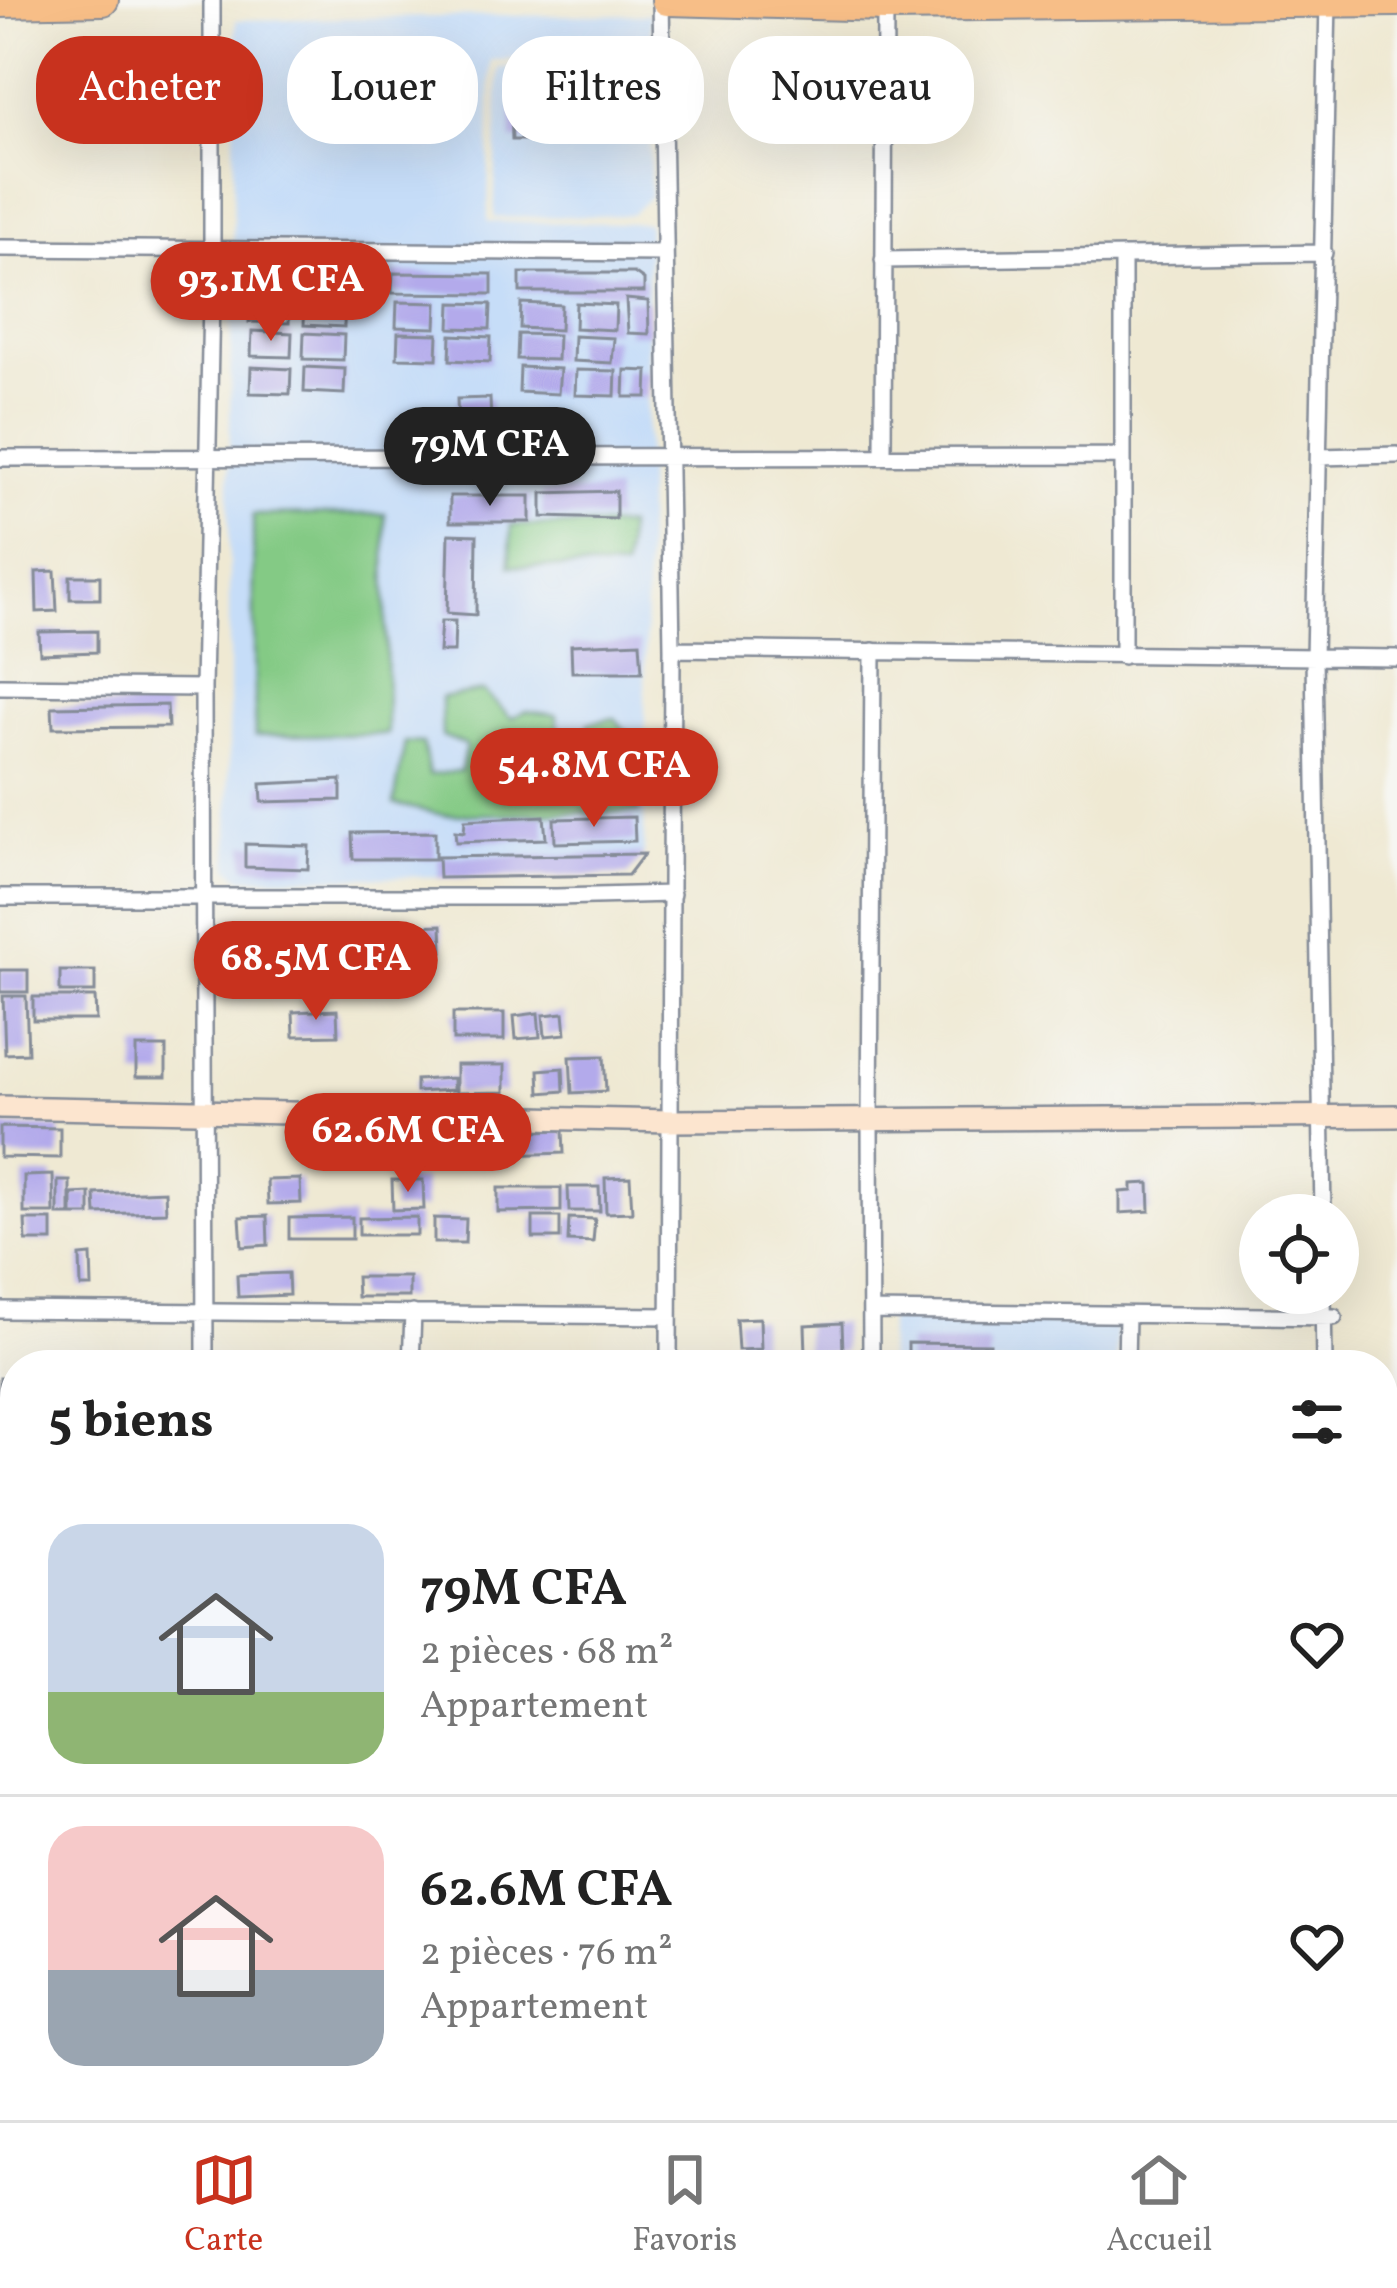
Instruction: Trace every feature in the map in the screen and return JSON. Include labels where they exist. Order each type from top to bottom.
[{"type":"highway","points":[[2,1],[103,0]]},
{"type":"highway","points":[[664,0],[885,6],[1397,1]]},
{"type":"street","points":[[205,1350],[203,688],[212,0]]},
{"type":"street","points":[[664,0],[672,649],[669,1350]]},
{"type":"street","points":[[1323,1194],[1314,658],[1328,1]]},
{"type":"street","points":[[883,454],[885,6]]},
{"type":"street","points":[[0,248],[665,253]]},
{"type":"street","points":[[883,260],[1324,253]]},
{"type":"street","points":[[1123,256],[1123,656]]},
{"type":"street","points":[[1319,457],[1397,455]]},
{"type":"street","points":[[0,458],[1123,456]]},
{"type":"street","points":[[672,649],[1397,658]]},
{"type":"street","points":[[872,1350],[873,652]]},
{"type":"street","points":[[0,686],[203,688]]},
{"type":"street","points":[[0,897],[672,894]]},
{"type":"street","points":[[0,1107],[671,1121],[1397,1115]]},
{"type":"street","points":[[0,1310],[670,1316]]},
{"type":"street","points":[[872,1311],[1328,1317]]},
{"type":"street","points":[[412,1350],[413,1313]]},
{"type":"street","points":[[1325,1350],[1327,1314]]},
{"type":"street","points":[[1126,1350],[1127,1315]]},
{"type":"shaded area","points":[[651,14],[651,36],[502,36],[502,60],[491,60],[488,222],[648,223],[644,854],[628,875],[242,878],[229,867],[234,144],[263,144],[263,36],[236,36],[236,20]]},
{"type":"shaded area","points":[[499,68],[502,144],[650,144],[650,196],[631,215],[494,218]]},
{"type":"shaded area","points":[[888,1319],[1116,1324],[1116,1350],[887,1350]]},
{"type":"green space","points":[[385,514],[387,734],[255,736],[253,515]]},
{"type":"green space","points":[[511,525],[627,526],[624,569],[510,566]]},
{"type":"green space","points":[[483,691],[511,718],[526,711],[557,715],[561,753],[589,750],[589,723],[615,718],[639,747],[638,812],[443,815],[394,804],[405,742],[423,743],[429,775],[461,771],[466,745],[442,736],[441,698]]},
{"type":"building","points":[[249,265],[349,269],[348,292],[249,290]]},
{"type":"building","points":[[393,273],[492,274],[492,294],[392,293]]},
{"type":"building","points":[[520,273],[634,273],[644,280],[644,292],[520,292]]},
{"type":"building","points":[[250,297],[290,298],[289,323],[249,322]]},
{"type":"building","points":[[626,299],[648,301],[649,334],[628,333]]},
{"type":"building","points":[[305,300],[345,302],[344,327],[304,325]]},
{"type":"building","points":[[397,302],[437,303],[436,328],[396,327]]},
{"type":"building","points":[[451,303],[491,304],[490,329],[450,328]]},
{"type":"building","points":[[521,303],[561,305],[560,330],[520,328]]},
{"type":"building","points":[[576,303],[616,305],[615,330],[575,328]]},
{"type":"building","points":[[252,331],[292,333],[291,357],[251,356]]},
{"type":"building","points":[[304,333],[344,335],[343,360],[303,359]]},
{"type":"building","points":[[398,333],[438,334],[437,359],[397,358]]},
{"type":"building","points":[[518,334],[558,335],[557,360],[517,359]]},
{"type":"building","points":[[451,335],[491,337],[490,362],[450,360]]},
{"type":"building","points":[[574,336],[614,338],[612,363],[573,361]]},
{"type":"building","points":[[251,367],[291,369],[290,394],[250,393]]},
{"type":"building","points":[[305,367],[345,369],[344,394],[304,392]]},
{"type":"building","points":[[520,367],[560,369],[558,394],[519,392]]},
{"type":"building","points":[[576,370],[616,371],[615,396],[575,395]]},
{"type":"building","points":[[625,370],[648,371],[647,397],[624,397]]},
{"type":"building","points":[[490,398],[491,422],[458,424],[457,399]]},
{"type":"building","points":[[517,420],[562,420],[562,435],[517,435]]},
{"type":"building","points":[[616,491],[616,519],[542,517],[542,493]]},
{"type":"building","points":[[450,496],[530,496],[530,522],[450,522]]},
{"type":"building","points":[[449,534],[477,535],[476,615],[447,613]]},
{"type":"building","points":[[55,571],[57,611],[37,612],[36,572]]},
{"type":"building","points":[[70,576],[100,576],[100,599],[70,599]]},
{"type":"building","points":[[441,621],[455,621],[454,652],[439,652]]},
{"type":"building","points":[[97,631],[97,652],[40,654],[39,632]]},
{"type":"building","points":[[640,642],[642,672],[572,672],[571,645]]},
{"type":"building","points":[[167,705],[168,727],[53,728],[52,707]]},
{"type":"building","points":[[341,780],[341,800],[262,802],[261,784]]},
{"type":"building","points":[[544,816],[546,839],[456,842],[455,831],[464,832],[465,820]]},
{"type":"building","points":[[634,817],[635,841],[555,843],[554,819]]},
{"type":"building","points":[[435,832],[435,859],[353,859],[352,833]]},
{"type":"building","points":[[245,844],[309,846],[308,869],[245,867]]},
{"type":"building","points":[[644,854],[628,875],[439,878],[438,857]]},
{"type":"building","points":[[442,925],[443,951],[413,953],[412,926]]},
{"type":"building","points":[[0,970],[28,970],[28,992],[0,992]]},
{"type":"building","points":[[60,971],[95,971],[95,992],[60,992]]},
{"type":"building","points":[[3,996],[26,996],[28,1053],[5,1054]]},
{"type":"building","points":[[33,997],[95,997],[96,1020],[33,1020]]},
{"type":"building","points":[[337,1010],[338,1035],[294,1036],[293,1012]]},
{"type":"building","points":[[453,1013],[504,1013],[504,1040],[453,1040]]},
{"type":"building","points":[[538,1013],[540,1037],[516,1039],[514,1016]]},
{"type":"building","points":[[564,1013],[566,1034],[545,1036],[543,1015]]},
{"type":"building","points":[[136,1047],[166,1047],[166,1077],[136,1077]]},
{"type":"building","points":[[604,1056],[606,1091],[572,1093],[570,1057]]},
{"type":"building","points":[[456,1065],[505,1065],[505,1092],[456,1093]]},
{"type":"building","points":[[563,1068],[564,1091],[540,1093],[539,1070]]},
{"type":"building","points":[[453,1078],[453,1090],[416,1092],[416,1080]]},
{"type":"building","points":[[0,1127],[60,1128],[60,1158],[0,1157]]},
{"type":"building","points":[[563,1130],[564,1153],[507,1155],[506,1132]]},
{"type":"building","points":[[53,1175],[54,1213],[24,1213],[24,1176]]},
{"type":"building","points":[[630,1177],[632,1212],[606,1213],[605,1178]]},
{"type":"building","points":[[300,1179],[301,1203],[268,1204],[267,1180]]},
{"type":"building","points":[[392,1180],[423,1180],[424,1209],[393,1210]]},
{"type":"building","points":[[58,1181],[70,1181],[70,1215],[58,1215]]},
{"type":"building","points":[[1149,1183],[1150,1211],[1120,1213],[1120,1192],[1132,1191],[1132,1184]]},
{"type":"building","points":[[568,1187],[599,1187],[600,1211],[569,1211]]},
{"type":"building","points":[[498,1188],[561,1188],[561,1211],[498,1212]]},
{"type":"building","points":[[165,1191],[166,1212],[96,1214],[95,1194]]},
{"type":"building","points":[[90,1193],[90,1215],[72,1215],[72,1194]]},
{"type":"building","points":[[267,1216],[268,1245],[242,1247],[240,1217]]},
{"type":"building","points":[[352,1217],[352,1239],[289,1239],[289,1218]]},
{"type":"building","points":[[417,1217],[417,1235],[359,1235],[359,1218]]},
{"type":"building","points":[[533,1217],[560,1217],[560,1238],[533,1238]]},
{"type":"building","points":[[434,1218],[466,1219],[465,1243],[434,1243]]},
{"type":"building","points":[[569,1218],[595,1219],[593,1242],[568,1241]]},
{"type":"building","points":[[25,1220],[52,1220],[52,1241],[26,1241]]},
{"type":"building","points":[[91,1255],[92,1287],[81,1287],[80,1256]]},
{"type":"building","points":[[288,1273],[289,1295],[238,1297],[237,1275]]},
{"type":"building","points":[[356,1277],[409,1277],[409,1297],[357,1297]]},
{"type":"building","points":[[760,1318],[761,1349],[738,1350],[736,1319]]},
{"type":"building","points":[[842,1323],[843,1350],[806,1350],[805,1325]]},
{"type":"building","points":[[908,1343],[990,1344],[990,1350],[908,1350]]}]
